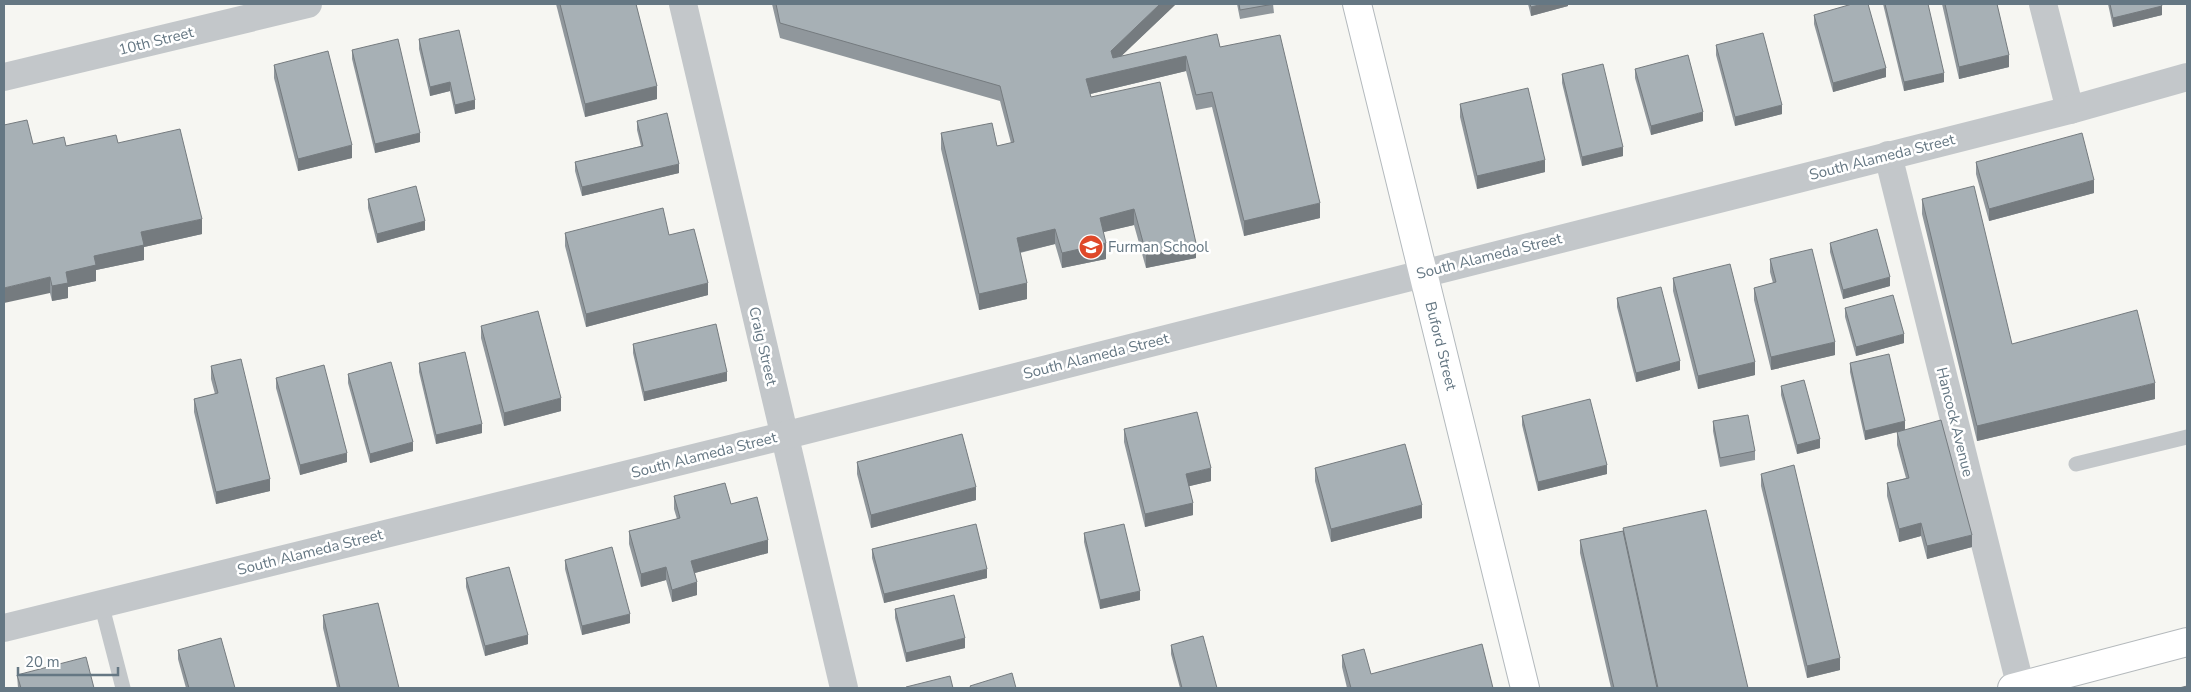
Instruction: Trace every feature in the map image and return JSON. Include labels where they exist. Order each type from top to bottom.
[{"type":"street","name":"10th Street","points":[[4,78],[308,4]]},
{"type":"street","name":"Craig Street","points":[[683,4],[844,688]]},
{"type":"street","name":"Buford Street","points":[[1357,4],[1525,688]]},
{"type":"street","points":[[2043,4],[2070,110]]},
{"type":"street","name":"South Alameda Street","points":[[4,628],[784,436],[2070,110],[2187,77]]},
{"type":"street","name":"Hancock Avenue","points":[[1888,155],[2018,688]]},
{"type":"street","points":[[2018,688],[2187,642]]},
{"type":"lane","points":[[2076,464],[2187,437]]},
{"type":"lane","points":[[101,603],[123,688]]},
{"type":"building","points":[[560,4],[636,4],[657,86],[585,104]]},
{"type":"building","points":[[776,4],[1160,4],[1111,51],[1113,58],[1217,34],[1220,47],[1280,35],[1320,203],[1244,221],[1212,92],[1196,95],[1186,56],[1086,79],[1091,97],[1160,82],[1196,243],[1146,253],[1134,209],[1100,218],[1106,243],[1062,253],[1055,229],[1017,238],[1027,283],[979,294],[941,133],[992,123],[997,146],[1014,142],[1000,86],[780,23]]},
{"type":"building","points":[[1239,4],[1274,4],[1240,10]]},
{"type":"building","points":[[1530,4],[1543,4],[1531,7]]},
{"type":"building","points":[[1852,4],[1868,4],[1886,68],[1833,83],[1814,15]]},
{"type":"building","points":[[1885,4],[1928,4],[1944,73],[1904,82]]},
{"type":"building","points":[[1945,4],[1997,4],[2009,55],[1959,67]]},
{"type":"building","points":[[2110,4],[2161,4],[2162,6],[2113,18]]},
{"type":"building","points":[[459,30],[475,100],[455,105],[450,82],[430,87],[419,39]]},
{"type":"building","points":[[1763,33],[1782,105],[1735,117],[1716,45]]},
{"type":"building","points":[[398,39],[420,133],[375,144],[352,50]]},
{"type":"building","points":[[328,51],[352,145],[298,159],[274,65]]},
{"type":"building","points":[[1688,55],[1703,112],[1651,126],[1635,69]]},
{"type":"building","points":[[1603,64],[1623,147],[1582,157],[1562,74]]},
{"type":"building","points":[[1528,88],[1545,160],[1477,176],[1460,104]]},
{"type":"building","points":[[667,113],[679,164],[582,187],[575,162],[643,146],[637,121]]},
{"type":"building","points":[[27,120],[33,144],[64,137],[66,146],[116,135],[118,143],[180,129],[202,219],[141,232],[144,245],[94,256],[96,265],[66,272],[68,283],[52,286],[50,277],[4,288],[4,125]]},
{"type":"building","points":[[2082,133],[2094,180],[1989,209],[1976,162]]},
{"type":"building","points":[[416,186],[425,221],[377,234],[368,199]]},
{"type":"building","points":[[1974,186],[2012,344],[2137,310],[2155,383],[1977,426],[1922,199]]},
{"type":"building","points":[[663,208],[669,235],[694,229],[708,283],[586,314],[565,233]]},
{"type":"building","points":[[1877,229],[1890,277],[1843,290],[1830,243]]},
{"type":"building","points":[[1812,249],[1835,342],[1771,357],[1754,288],[1776,282],[1770,259]]},
{"type":"building","points":[[1730,264],[1755,362],[1698,376],[1673,278]]},
{"type":"building","points":[[1661,287],[1680,361],[1636,373],[1617,298]]},
{"type":"building","points":[[1893,295],[1904,334],[1856,347],[1845,308]]},
{"type":"building","points":[[538,311],[561,398],[504,413],[481,326]]},
{"type":"building","points":[[716,324],[727,372],[644,392],[633,344]]},
{"type":"building","points":[[465,352],[482,424],[436,435],[419,363]]},
{"type":"building","points":[[1889,354],[1905,421],[1865,431],[1850,363]]},
{"type":"building","points":[[241,359],[270,479],[216,492],[194,399],[218,393],[211,366]]},
{"type":"building","points":[[391,362],[413,442],[370,454],[348,374]]},
{"type":"building","points":[[324,365],[347,453],[300,465],[276,378]]},
{"type":"building","points":[[1804,380],[1820,439],[1797,445],[1781,386]]},
{"type":"building","points":[[1590,399],[1607,465],[1538,482],[1522,416]]},
{"type":"building","points":[[1197,412],[1211,468],[1186,474],[1193,503],[1145,514],[1124,429]]},
{"type":"building","points":[[1748,415],[1755,451],[1720,458],[1713,421]]},
{"type":"building","points":[[1941,420],[1972,535],[1927,546],[1921,523],[1899,529],[1887,483],[1909,478],[1897,432]]},
{"type":"building","points":[[962,434],[976,487],[871,515],[857,462]]},
{"type":"building","points":[[1405,444],[1422,505],[1331,529],[1315,468]]},
{"type":"building","points":[[1794,465],[1840,658],[1807,666],[1761,474]]},
{"type":"building","points":[[725,483],[731,504],[757,497],[768,540],[691,561],[697,582],[672,590],[666,567],[641,574],[629,531],[680,518],[674,496]]},
{"type":"building","points":[[1706,510],[1748,688],[1658,688],[1623,528]]},
{"type":"building","points":[[976,524],[987,569],[884,594],[872,549]]},
{"type":"building","points":[[1124,524],[1140,591],[1100,600],[1084,533]]},
{"type":"building","points":[[1623,531],[1657,688],[1614,688],[1580,540]]},
{"type":"building","points":[[612,547],[630,614],[582,626],[565,560]]},
{"type":"building","points":[[509,567],[528,635],[485,646],[466,578]]},
{"type":"building","points":[[954,595],[965,638],[906,653],[895,609]]},
{"type":"building","points":[[378,603],[399,688],[340,688],[323,615]]},
{"type":"building","points":[[1203,636],[1217,688],[1182,688],[1171,645]]},
{"type":"building","points":[[221,638],[235,688],[189,688],[178,650]]},
{"type":"building","points":[[1482,644],[1493,688],[1351,688],[1342,655],[1364,649],[1371,674]]},
{"type":"building","points":[[86,657],[94,688],[21,688],[17,675]]},
{"type":"building","points":[[1012,673],[1016,688],[971,688],[970,686]]},
{"type":"building","points":[[950,676],[953,688],[906,687]]},
{"type":"place","name":"Furman School","points":[[1091,247]]}]
